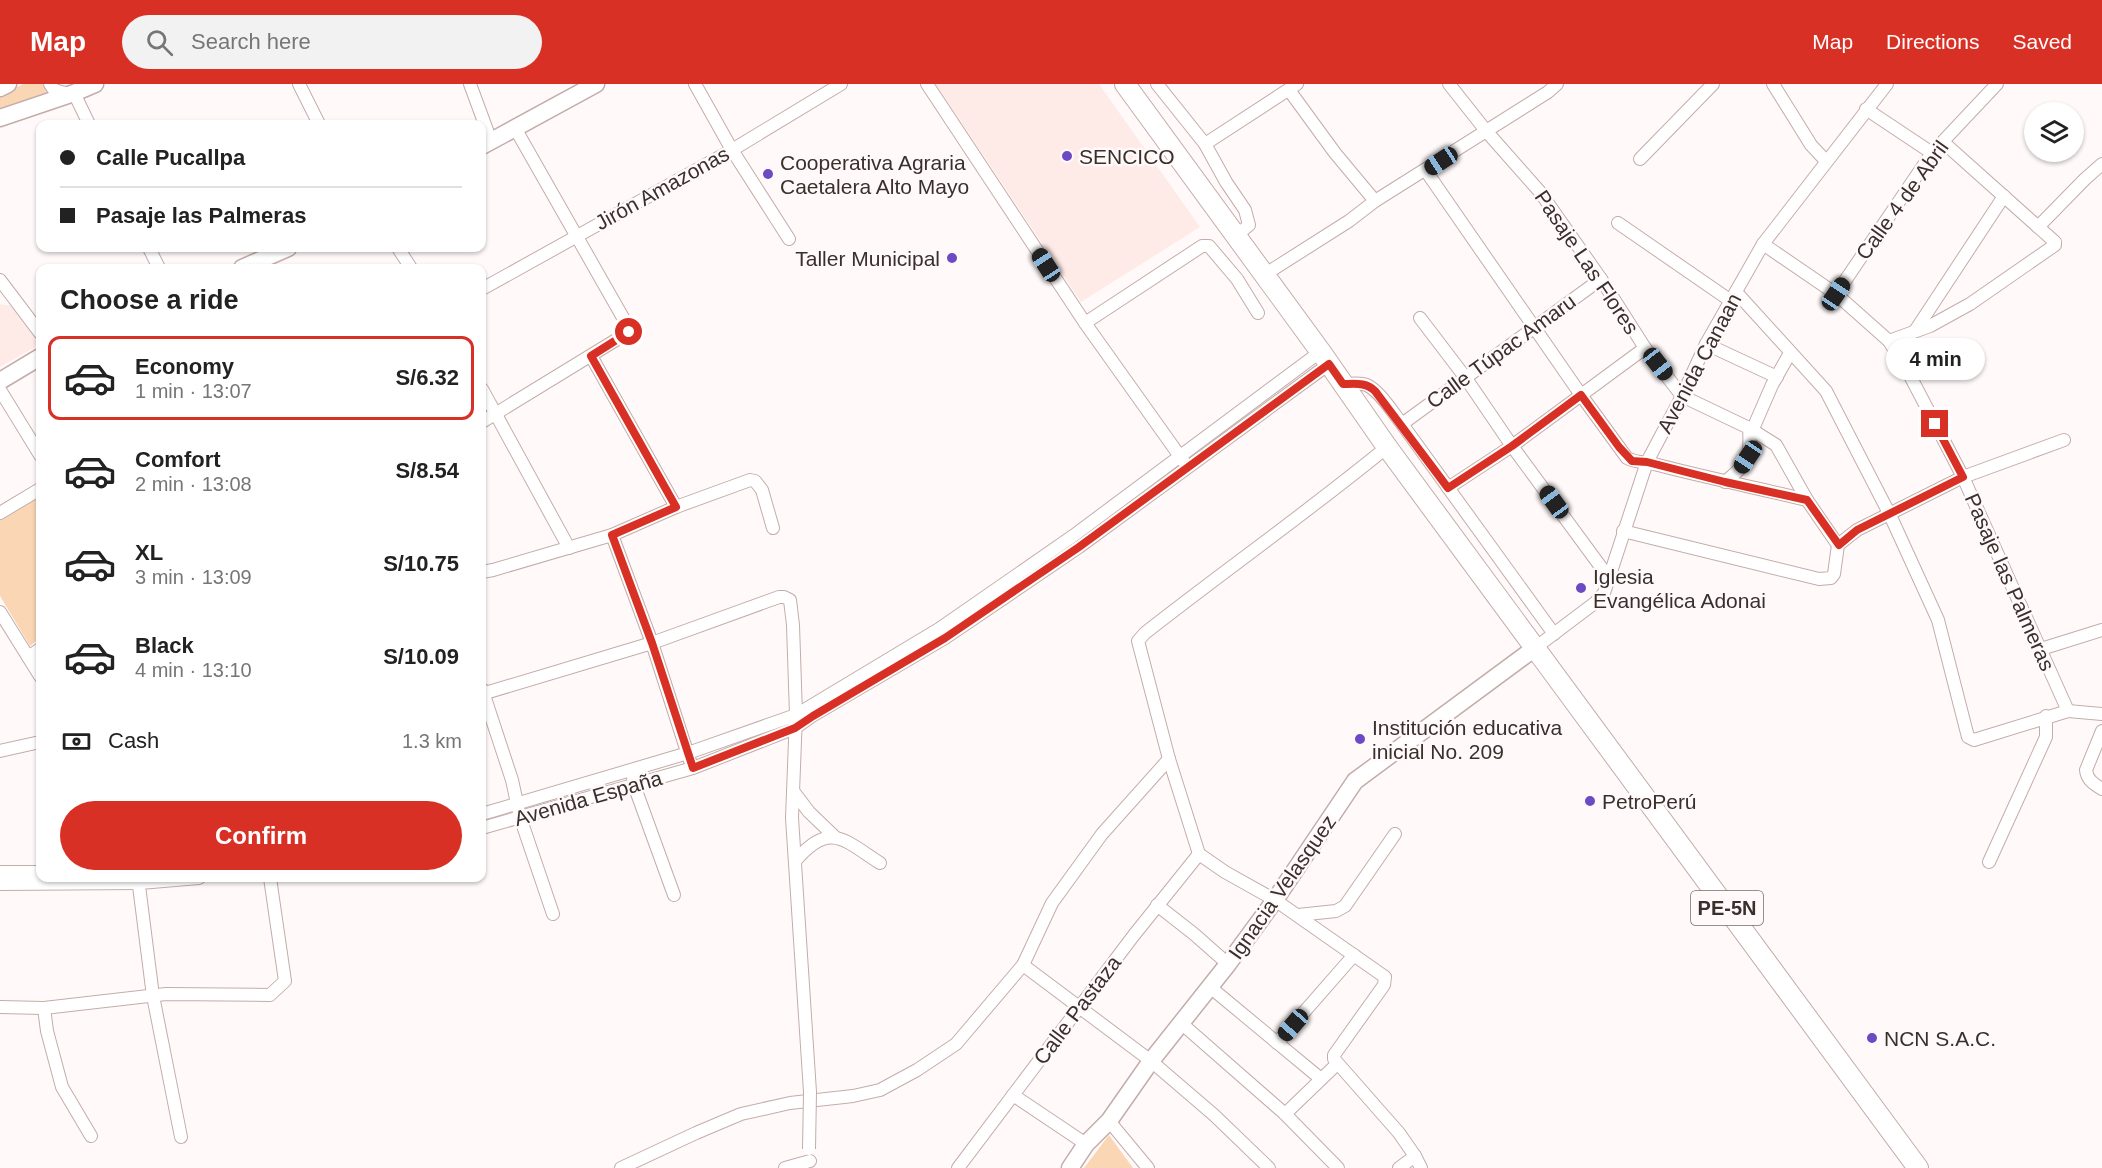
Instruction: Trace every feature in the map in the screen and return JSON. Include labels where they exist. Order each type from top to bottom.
[{"type":"highway","name":"PE-5N","points":[[1125,84],[1325,358],[1387,447],[1918,1168]]},
{"type":"main road","points":[[0,88],[8,84]]},
{"type":"main road","points":[[0,118],[95,84]]},
{"type":"main road","points":[[486,143],[593,85]]},
{"type":"main road","points":[[264,264],[282,252]]},
{"type":"main road","points":[[0,381],[36,359]]},
{"type":"main road","name":"Ignacia Velasquez","points":[[1070,1168],[1086,1144],[1109,1121],[1151,1061],[1228,964],[1275,900],[1355,781],[1535,648]]},
{"type":"street","points":[[50,84],[60,92],[77,89],[88,120]]},
{"type":"street","points":[[299,84],[317,120]]},
{"type":"street","points":[[470,84],[480,120]]},
{"type":"street","points":[[695,84],[732,150],[789,239]]},
{"type":"street","name":"Jirón Amazonas","points":[[486,287],[732,150],[841,84]]},
{"type":"street","points":[[927,84],[1085,323],[1188,467]]},
{"type":"street","points":[[1156,84],[1205,144],[1245,210],[1248,226],[1236,236]]},
{"type":"street","name":"Pasaje Las Flores","points":[[1449,84],[1487,132],[1540,192],[1601,279],[1645,348],[1682,396]]},
{"type":"street","points":[[1237,279],[1261,270],[1349,221],[1376,201],[1487,132],[1557,84]]},
{"type":"street","points":[[1640,159],[1713,84]]},
{"type":"street","points":[[1773,84],[1811,145],[1826,160]]},
{"type":"street","name":"Avenida Canaan","points":[[1535,648],[1604,593],[1647,462],[1706,344],[1763,244],[1887,84]]},
{"type":"street","name":"Calle 4 de Abril","points":[[1836,294],[1932,153],[1997,84]]},
{"type":"street","points":[[1205,144],[1293,87],[1335,153],[1376,201]]},
{"type":"street","points":[[1866,109],[1932,153]]},
{"type":"street","points":[[486,420],[630,330],[515,128]]},
{"type":"street","points":[[1889,341],[1930,326],[1970,304],[2052,248],[2055,242],[1943,142]]},
{"type":"street","points":[[2038,227],[2085,178],[2102,164]]},
{"type":"street","points":[[1426,171],[1627,458],[1807,500]]},
{"type":"street","points":[[1915,331],[2004,195]]},
{"type":"street","points":[[1618,223],[1734,296],[1826,391],[1890,515],[1938,620],[1966,734],[1974,740],[2068,711],[2102,714]]},
{"type":"street","name":"Pasaje las Palmeras","points":[[1763,244],[1836,294],[1889,341],[1907,370],[1963,477],[2068,711]]},
{"type":"street","points":[[1085,323],[1202,246],[1209,246],[1237,279],[1258,313]]},
{"type":"street","name":"Calle Túpac Amaru","points":[[1402,424],[1601,279]]},
{"type":"street","points":[[0,280],[36,328]]},
{"type":"street","points":[[1420,318],[1466,377],[1512,446],[1609,578]]},
{"type":"street","points":[[1706,344],[1777,377]]},
{"type":"street","points":[[1448,488],[1512,446],[1645,348]]},
{"type":"street","points":[[1725,482],[1739,470],[1748,457],[1751,429],[1790,352]]},
{"type":"street","points":[[591,356],[676,507]]},
{"type":"street","name":"Avenida España","points":[[486,813],[688,753],[796,715],[939,629],[1073,536],[1180,456],[1325,358]]},
{"type":"street","name":"Avenida España","points":[[486,827],[693,768],[795,728],[945,638],[1079,547],[1188,467],[1325,358]]},
{"type":"street","points":[[1343,384],[1370,386],[1402,424],[1554,633]]},
{"type":"street","points":[[0,390],[36,448]]},
{"type":"street","points":[[486,396],[569,548]]},
{"type":"street","points":[[1682,396],[1751,429],[1776,445],[1807,500],[1839,545]]},
{"type":"street","points":[[1623,531],[1826,579],[1834,574],[1839,545],[1857,530],[1963,477],[2064,440]]},
{"type":"street","points":[[1387,447],[1210,582],[1139,640],[1139,647],[1169,759],[1199,854],[1225,873],[1298,915],[1385,977],[1384,985],[1334,1054],[1334,1059],[1399,1133],[1418,1162],[1399,1168]]},
{"type":"street","points":[[486,571],[612,535],[676,507],[742,483],[756,481],[762,490],[773,528]]},
{"type":"street","points":[[0,513],[36,491]]},
{"type":"street","points":[[612,535],[652,643],[693,768]]},
{"type":"street","points":[[486,691],[652,643],[780,597],[790,600],[796,715],[792,818],[810,1092],[810,1160],[784,1168]]},
{"type":"street","points":[[0,612],[36,670]]},
{"type":"street","points":[[2041,649],[2102,630]]},
{"type":"street","points":[[28,657],[36,651]]},
{"type":"street","points":[[486,704],[512,780],[520,817],[554,914]]},
{"type":"street","points":[[1989,862],[2046,737],[2046,716]]},
{"type":"street","points":[[2102,731],[2086,770],[2086,776],[2102,789]]},
{"type":"street","points":[[0,751],[36,743]]},
{"type":"street","points":[[621,1168],[741,1114],[790,1103],[853,1096],[880,1090],[917,1070],[956,1044],[1023,965],[1052,903],[1102,834],[1169,759]]},
{"type":"street","points":[[632,768],[634,785],[674,895]]},
{"type":"street","points":[[793,790],[809,812],[834,837]]},
{"type":"street","points":[[1298,915],[1336,911],[1345,906],[1395,834]]},
{"type":"street","points":[[796,860],[812,844],[829,836],[849,842],[880,863]]},
{"type":"street","name":"Calle Pastaza","points":[[958,1168],[1199,854]]},
{"type":"street","points":[[0,872],[15,879],[36,879]]},
{"type":"street","points":[[0,884],[36,873]]},
{"type":"street","points":[[139,882],[153,996],[181,1137]]},
{"type":"street","points":[[0,1007],[44,1008],[153,996],[270,995],[278,990],[285,981],[271,882]]},
{"type":"street","points":[[1157,906],[1228,964]]},
{"type":"street","points":[[1277,1043],[1353,955]]},
{"type":"street","points":[[1023,965],[1151,1061],[1214,1115],[1269,1168]]},
{"type":"street","points":[[1210,987],[1321,1079]]},
{"type":"street","points":[[44,1008],[47,1031],[62,1087],[91,1136]]},
{"type":"street","points":[[1181,1023],[1285,1114],[1338,1168]]},
{"type":"street","points":[[1285,1114],[1337,1064]]},
{"type":"street","points":[[1013,1095],[1086,1144]]},
{"type":"street","points":[[1109,1121],[1148,1168]]},
{"type":"shaded area","points":[[23,84],[43,84],[48,96],[0,110],[0,96]]},
{"type":"shaded area","name":"SENCICO","points":[[936,84],[1099,84],[1200,227],[1081,302]]},
{"type":"shaded area","points":[[0,304],[12,306],[36,340],[36,344],[35,347],[0,367]]},
{"type":"shaded area","points":[[36,492],[36,641],[30,646],[0,596],[0,515]]},
{"type":"shaded area","points":[[1109,1135],[1133,1168],[1084,1168]]},
{"type":"place","name":"SENCICO","points":[[1067,156]]},
{"type":"place","name":"Cooperativa Agraria Caetalera Alto Mayo","points":[[768,174]]},
{"type":"place","name":"Taller Municipal","points":[[952,258]]},
{"type":"place","name":"Iglesia Evangélica Adonai","points":[[1581,588]]},
{"type":"place","name":"Institución educativa inicial No. 209","points":[[1360,739]]},
{"type":"place","name":"PetroPerú","points":[[1590,801]]},
{"type":"place","name":"NCN S.A.C.","points":[[1872,1038]]},
{"type":"route","points":[[629,332],[591,356],[676,507],[612,535],[652,643],[693,768],[795,728],[945,638],[1079,547],[1329,364],[1343,384],[1363,384],[1375,391],[1448,488],[1512,446],[1581,395],[1627,458],[1632,461],[1647,462],[1807,500],[1839,545],[1857,530],[1963,477],[1935,424]]}]
